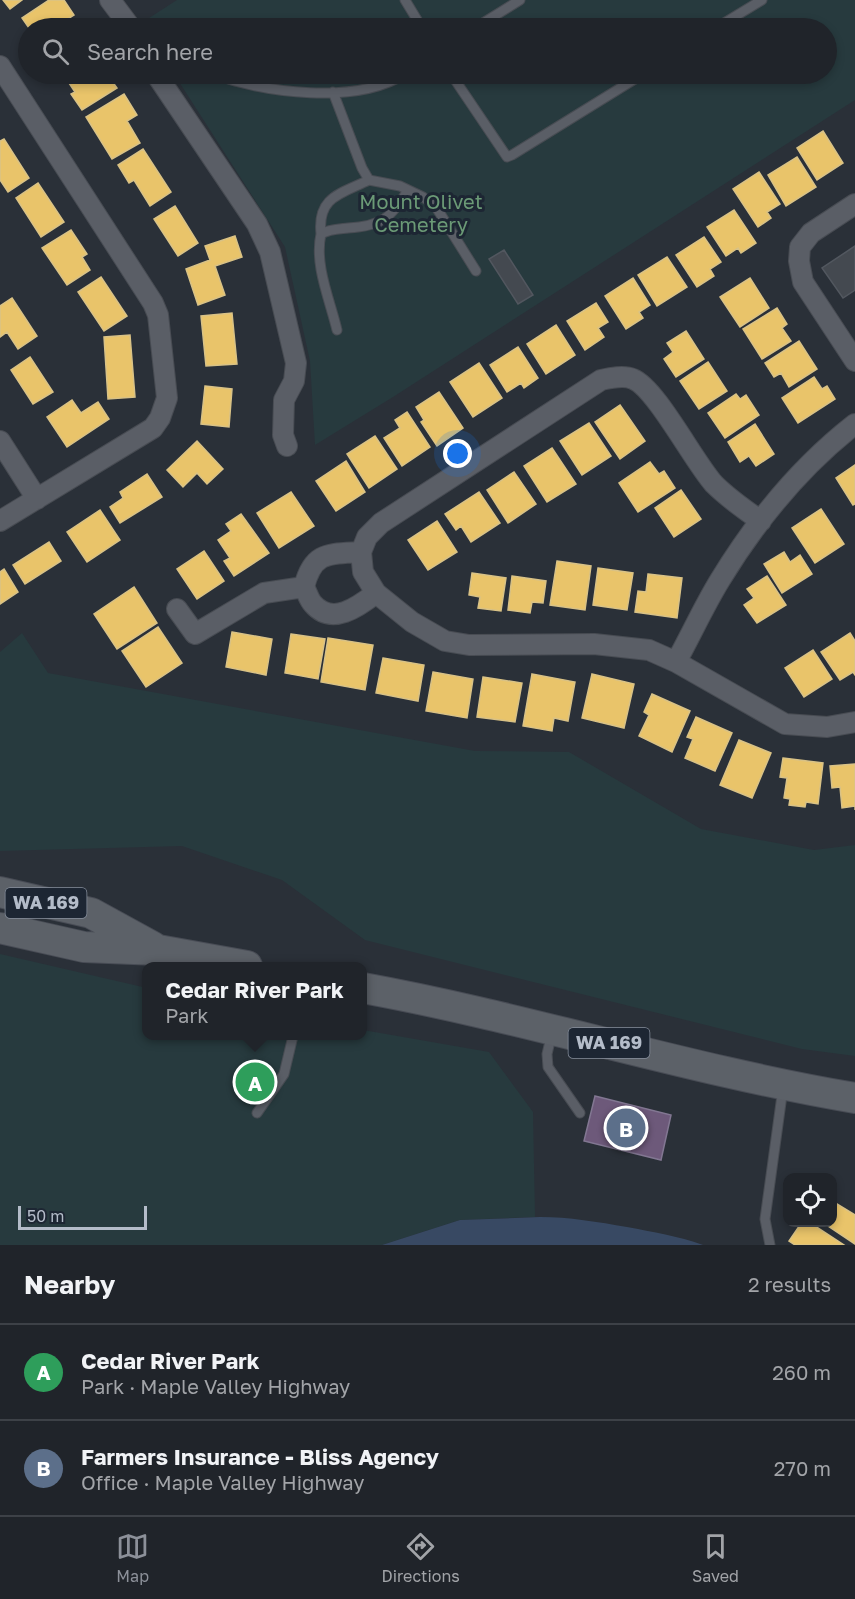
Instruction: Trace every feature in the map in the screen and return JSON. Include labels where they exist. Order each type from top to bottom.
[{"type":"main road","name":"WA 169","points":[[0,892],[91,914],[158,950]]},
{"type":"main road","name":"WA 169","points":[[0,928],[84,947],[158,950],[225,962]]},
{"type":"main road","name":"WA 169","points":[[367,989],[410,996],[783,1085],[855,1098]]},
{"type":"street","points":[[110,0],[124,18]]},
{"type":"street","points":[[0,66],[153,303],[158,315],[167,398],[160,418],[153,428],[0,521]]},
{"type":"street","points":[[163,84],[257,224],[270,252],[296,363],[294,381],[284,400],[283,435],[287,446]]},
{"type":"street","points":[[855,204],[811,233],[800,247],[799,261],[803,282],[855,361]]},
{"type":"street","points":[[761,521],[713,483],[650,393],[633,379],[615,377],[601,380],[381,523],[367,537],[361,552],[363,572],[376,594],[420,627],[446,641],[469,645],[594,644],[649,650],[676,662],[785,724],[827,727],[855,722]]},
{"type":"street","points":[[676,662],[719,582],[780,495],[813,460],[855,424]]},
{"type":"street","points":[[0,441],[36,499]]},
{"type":"street","points":[[361,552],[319,558],[308,570],[304,587],[312,604],[326,613],[342,615],[376,594]]},
{"type":"street","points":[[177,609],[195,634],[264,593],[304,587]]},
{"type":"lane","points":[[405,0],[416,18]]},
{"type":"lane","points":[[491,18],[520,0]]},
{"type":"lane","points":[[732,18],[762,0]]},
{"type":"lane","points":[[248,84],[274,89],[333,92],[376,87],[383,84]]},
{"type":"lane","points":[[458,84],[507,157],[627,84]]},
{"type":"lane","points":[[333,92],[362,168],[369,180]]},
{"type":"lane","points":[[337,330],[321,267],[318,248],[321,234],[319,219],[323,207],[338,195],[369,180],[400,186],[423,197],[436,207],[476,272]]},
{"type":"lane","points":[[321,234],[327,230],[359,228],[379,223],[395,211],[408,190]]},
{"type":"lane","points":[[553,1030],[547,1054],[548,1067],[580,1113]]},
{"type":"lane","points":[[257,1113],[284,1074],[292,1040]]},
{"type":"lane","points":[[770,1245],[765,1219],[783,1085]]},
{"type":"green space","name":"Mount Olivet Cemetery","points":[[177,0],[855,0],[855,100],[315,445],[310,361],[285,247],[180,84],[837,84],[837,18],[149,18]]},
{"type":"green space","points":[[22,633],[48,673],[475,751],[569,752],[701,829],[814,850],[855,845],[855,1056],[802,1049],[365,940],[282,880],[182,846],[0,851],[0,652]]},
{"type":"green space","points":[[0,954],[142,987],[142,1040],[367,1040],[367,1031],[489,1052],[533,1112],[535,1217],[460,1220],[382,1245],[0,1245]]},
{"type":"water","points":[[540,1217],[627,1227],[703,1245],[382,1245],[460,1220]]},
{"type":"building: Homes","points":[[3,0],[22,0],[10,9]]},
{"type":"building: Homes","points":[[49,0],[64,0],[74,15],[69,18],[22,18]]},
{"type":"building: Homes","points":[[70,84],[114,84],[117,88],[82,110],[71,94],[75,92]]},
{"type":"building: Homes","points":[[124,94],[137,115],[127,121],[140,143],[112,159],[86,117]]},
{"type":"building: Homes","points":[[823,131],[843,163],[817,180],[797,148]]},
{"type":"building: Homes","points":[[4,139],[29,178],[8,192],[0,180],[0,141]]},
{"type":"building: Homes","points":[[143,149],[171,192],[150,206],[134,180],[129,183],[118,165]]},
{"type":"building: Homes","points":[[797,157],[816,187],[786,206],[768,175]]},
{"type":"building: Homes","points":[[759,172],[780,204],[767,212],[771,218],[758,227],[733,189]]},
{"type":"building: Homes","points":[[38,183],[64,222],[41,237],[16,198]]},
{"type":"building: Homes","points":[[175,206],[198,243],[178,256],[154,219]]},
{"type":"building: Homes","points":[[734,210],[756,243],[741,253],[738,248],[726,256],[707,227]]},
{"type":"building: Homes","points":[[71,230],[87,254],[82,257],[90,270],[67,285],[42,248]]},
{"type":"building: Homes","points":[[235,236],[242,257],[215,266],[225,295],[198,305],[186,269],[210,260],[205,246]]},
{"type":"building: Homes","points":[[704,237],[721,262],[710,269],[714,276],[697,287],[676,255]]},
{"type":"building: Homes","points":[[667,257],[687,287],[657,306],[638,275]]},
{"type":"building: Homes","points":[[101,277],[127,316],[104,331],[78,292]]},
{"type":"building: Homes","points":[[633,278],[650,305],[639,312],[643,318],[626,329],[605,296]]},
{"type":"building: Homes","points":[[750,278],[769,308],[740,327],[720,297]]},
{"type":"building: Homes","points":[[12,298],[37,336],[18,349],[7,332],[0,337],[0,306]]},
{"type":"building: Homes","points":[[596,303],[608,322],[598,328],[604,337],[585,350],[567,321]]},
{"type":"building: Homes","points":[[777,308],[787,324],[782,328],[791,341],[762,359],[743,329]]},
{"type":"building: Homes","points":[[232,313],[237,364],[206,366],[201,316]]},
{"type":"building: Homes","points":[[556,325],[575,355],[546,374],[527,344]]},
{"type":"building: Homes","points":[[686,331],[704,359],[676,377],[664,359],[673,352],[667,343]]},
{"type":"building: Homes","points":[[130,335],[135,397],[108,399],[104,337]]},
{"type":"building: Homes","points":[[799,341],[817,369],[789,387],[781,373],[774,377],[765,363]]},
{"type":"building: Homes","points":[[518,347],[538,378],[524,388],[521,383],[507,392],[490,365]]},
{"type":"building: Homes","points":[[30,357],[53,392],[33,404],[11,370]]},
{"type":"building: Homes","points":[[708,362],[727,391],[699,409],[680,381]]},
{"type":"building: Homes","points":[[479,363],[502,398],[473,417],[450,382]]},
{"type":"building: Homes","points":[[814,377],[822,389],[827,386],[835,399],[798,423],[782,398]]},
{"type":"building: Homes","points":[[205,386],[232,389],[229,427],[201,424]]},
{"type":"building: Homes","points":[[439,392],[463,428],[437,446],[421,422],[424,420],[416,407]]},
{"type":"building: Homes","points":[[736,394],[740,399],[746,395],[759,415],[725,438],[708,413]]},
{"type":"building: Homes","points":[[72,400],[81,413],[98,402],[109,419],[67,447],[47,417]]},
{"type":"building: Homes","points":[[620,405],[645,441],[620,459],[595,422]]},
{"type":"building: Homes","points":[[407,412],[430,447],[402,466],[384,438],[400,428],[395,420]]},
{"type":"building: Homes","points":[[589,423],[611,456],[582,475],[560,441]]},
{"type":"building: Homes","points":[[755,424],[774,454],[756,466],[749,456],[740,462],[728,442]]},
{"type":"building: Homes","points":[[375,436],[397,469],[369,488],[347,454]]},
{"type":"building: Homes","points":[[197,441],[223,469],[207,484],[197,473],[183,487],[167,470]]},
{"type":"building: Homes","points":[[552,448],[576,484],[547,502],[524,466]]},
{"type":"building: Homes","points":[[346,461],[365,492],[336,511],[316,481]]},
{"type":"building: Homes","points":[[650,462],[659,474],[664,471],[675,488],[638,512],[619,483]]},
{"type":"building: Homes","points":[[855,465],[855,504],[853,505],[836,478]]},
{"type":"building: Homes","points":[[514,472],[536,504],[508,523],[487,490]]},
{"type":"building: Homes","points":[[147,474],[162,497],[120,523],[110,507],[123,498],[120,492]]},
{"type":"building: Homes","points":[[681,490],[701,519],[674,537],[655,508]]},
{"type":"building: Homes","points":[[291,492],[314,526],[279,548],[257,513]]},
{"type":"building: Homes","points":[[479,492],[500,523],[471,542],[461,526],[456,530],[445,514]]},
{"type":"building: Homes","points":[[821,509],[844,544],[815,563],[792,528]]},
{"type":"building: Homes","points":[[100,510],[120,540],[87,562],[67,532]]},
{"type":"building: Homes","points":[[241,514],[269,553],[234,576],[224,561],[230,558],[218,540],[231,531],[226,524]]},
{"type":"building: Homes","points":[[437,521],[457,552],[428,570],[408,540]]},
{"type":"building: Homes","points":[[49,542],[61,561],[25,584],[13,565]]},
{"type":"building: Homes","points":[[204,551],[224,581],[197,599],[177,569]]},
{"type":"building: Homes","points":[[784,552],[790,562],[800,555],[812,574],[782,593],[764,564]]},
{"type":"building: Homes","points":[[557,561],[591,566],[585,610],[550,605]]},
{"type":"building: Homes","points":[[598,568],[633,573],[627,610],[593,605]]},
{"type":"building: Homes","points":[[4,569],[18,592],[0,604],[0,572]]},
{"type":"building: Homes","points":[[472,573],[506,578],[501,611],[478,608],[480,597],[469,595]]},
{"type":"building: Homes","points":[[648,574],[682,578],[677,618],[635,612],[638,591],[646,592]]},
{"type":"building: Homes","points":[[512,576],[546,581],[543,603],[532,602],[530,613],[508,610]]},
{"type":"building: Homes","points":[[767,576],[786,605],[757,623],[744,605],[754,598],[747,589]]},
{"type":"building: Homes","points":[[134,587],[157,623],[117,649],[94,614]]},
{"type":"building: Homes","points":[[158,627],[182,663],[146,687],[122,651]]},
{"type":"building: Homes","points":[[232,632],[272,639],[266,675],[226,667]]},
{"type":"building: Homes","points":[[850,633],[855,641],[855,675],[853,672],[840,680],[821,652]]},
{"type":"building: Homes","points":[[291,634],[325,639],[318,679],[285,673]]},
{"type":"building: Homes","points":[[328,638],[373,645],[365,690],[321,682]]},
{"type":"building: Homes","points":[[813,650],[832,679],[804,697],[785,668]]},
{"type":"building: Homes","points":[[383,658],[424,665],[418,701],[376,693]]},
{"type":"building: Homes","points":[[433,672],[473,679],[467,718],[426,711]]},
{"type":"building: Homes","points":[[532,674],[575,682],[568,721],[554,718],[552,731],[523,726]]},
{"type":"building: Homes","points":[[592,674],[634,684],[624,728],[582,718]]},
{"type":"building: Homes","points":[[483,677],[522,683],[515,722],[477,717]]},
{"type":"building: Homes","points":[[652,694],[690,711],[672,752],[639,736],[649,715],[644,712]]},
{"type":"building: Homes","points":[[696,717],[732,733],[715,771],[685,758],[693,739],[687,737]]},
{"type":"building: Homes","points":[[739,740],[771,753],[752,798],[720,785]]},
{"type":"building: Homes","points":[[783,758],[823,763],[818,804],[806,802],[805,807],[789,805],[790,799],[784,798],[787,778],[780,777]]},
{"type":"building: Homes","points":[[855,764],[855,806],[842,808],[840,787],[832,788],[830,766]]},
{"type":"building: Homes","points":[[837,1204],[855,1215],[855,1244],[830,1227],[837,1227]]},
{"type":"building: Homes","points":[[799,1227],[817,1227],[844,1245],[795,1245],[789,1241]]},
{"type":"building: Offices","points":[[595,1096],[671,1115],[661,1160],[584,1141]]},
{"type":"building: Other","points":[[855,246],[855,290],[843,298],[822,268]]},
{"type":"building: Other","points":[[504,250],[533,295],[518,304],[489,259]]},
{"type":"place","name":"Cedar River Park","points":[[255,1082]]},
{"type":"place","name":"Farmers Insurance - Bliss Agency","points":[[626,1128]]}]
